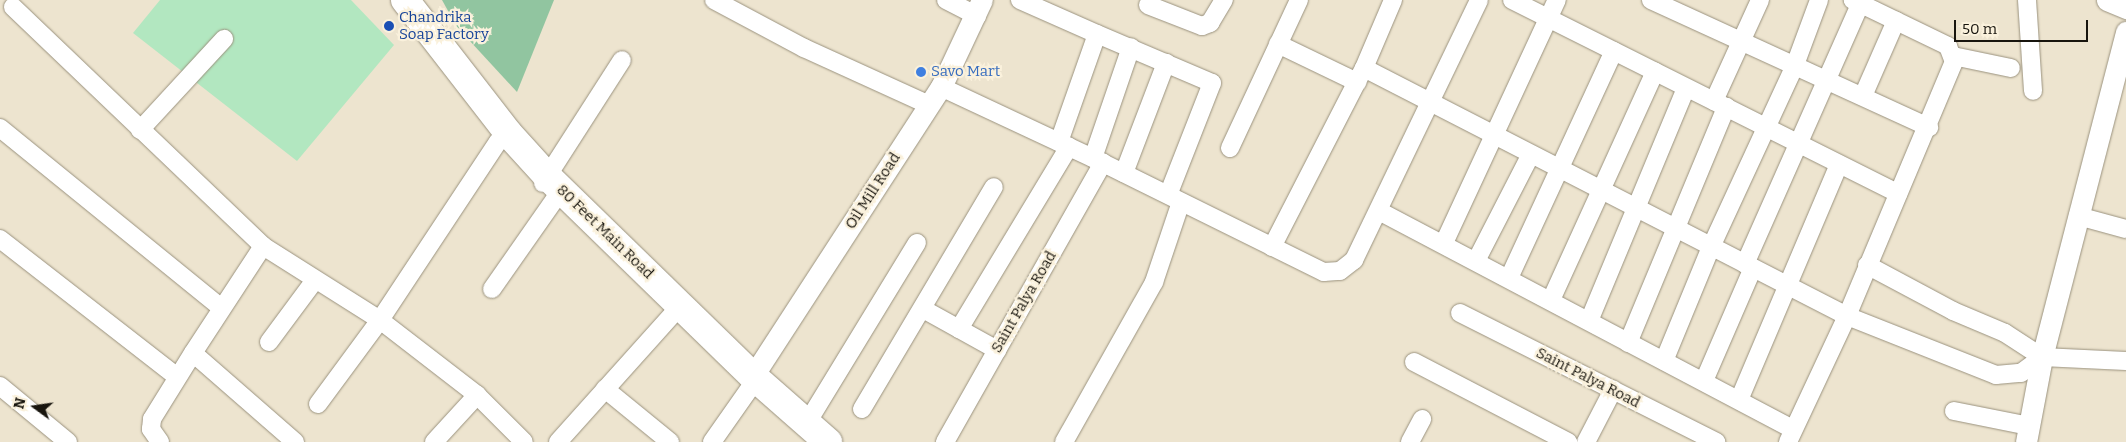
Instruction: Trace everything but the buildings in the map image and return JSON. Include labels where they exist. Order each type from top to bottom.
[{"type":"main road","name":"80 Feet Main Road","points":[[389,0],[503,138],[548,187],[672,315],[752,382]]},
{"type":"main road","name":"80 Feet Main Road","points":[[405,0],[503,138]]},
{"type":"main road","name":"80 Feet Main Road","points":[[548,187],[807,433],[828,442]]},
{"type":"street","points":[[714,0],[804,48],[929,105]]},
{"type":"street","points":[[946,0],[979,8]]},
{"type":"street","points":[[1020,0],[1212,83],[1174,198],[1154,282],[1064,442]]},
{"type":"street","points":[[1145,2],[1202,26],[1210,23],[1224,0]]},
{"type":"street","points":[[1230,148],[1299,0]]},
{"type":"street","points":[[1272,247],[1361,75],[1393,0]]},
{"type":"street","points":[[941,88],[1098,160],[1324,272],[1340,271],[1354,260],[1479,0]]},
{"type":"street","points":[[1512,0],[1898,193]]},
{"type":"street","points":[[1444,243],[1550,19],[1557,0]]},
{"type":"street","points":[[1651,0],[1929,127]]},
{"type":"street","points":[[1628,343],[1675,229],[1720,104],[1739,39],[1760,0]]},
{"type":"street","points":[[1664,361],[1711,247],[1796,65],[1819,0]]},
{"type":"street","points":[[2027,0],[2034,91]]},
{"type":"street","points":[[2108,0],[2126,8]]},
{"type":"street","points":[[1379,211],[1444,243],[1590,320],[1628,343],[1739,400],[1793,438],[1898,193],[1929,127],[1954,65],[1953,56],[1948,46],[1856,2],[1827,80],[1798,144],[1704,382]]},
{"type":"street","points":[[13,7],[263,246],[380,320],[477,395],[524,442]]},
{"type":"street","name":"Oil Mill Road","points":[[752,382],[941,88],[979,8]]},
{"type":"street","points":[[1863,96],[1896,21]]},
{"type":"street","points":[[1954,410],[2028,434],[2042,357],[2126,32]]},
{"type":"street","points":[[959,329],[1064,145],[1097,34]]},
{"type":"street","points":[[140,130],[224,39]]},
{"type":"street","points":[[1278,44],[1430,103],[1846,316],[1996,375],[2021,373],[2042,357]]},
{"type":"street","name":"Saint Palya Road","points":[[945,442],[997,350],[1098,160],[1131,47]]},
{"type":"street","points":[[1509,278],[1614,51]]},
{"type":"street","points":[[1953,56],[2011,68]]},
{"type":"street","points":[[492,289],[548,187],[622,60]]},
{"type":"street","points":[[1124,173],[1166,63]]},
{"type":"street","points":[[1551,300],[1655,72]]},
{"type":"street","points":[[1590,320],[1686,88]]},
{"type":"street","points":[[0,128],[220,307]]},
{"type":"street","points":[[318,404],[380,320],[503,138]]},
{"type":"street","points":[[1476,261],[1530,154]]},
{"type":"street","points":[[1739,400],[1789,286],[1839,164]]},
{"type":"street","points":[[862,409],[994,187]]},
{"type":"street","points":[[2078,216],[2126,229]]},
{"type":"street","points":[[0,239],[177,377]]},
{"type":"street","points":[[807,433],[917,243]]},
{"type":"street","points":[[160,442],[151,429],[152,419],[220,307],[263,246]]},
{"type":"street","points":[[1867,265],[1953,311],[2005,333],[2042,357],[2126,361]]},
{"type":"street","points":[[269,342],[315,280]]},
{"type":"street","points":[[923,309],[997,350]]},
{"type":"street","name":"Saint Palya Road","points":[[1460,313],[1716,442]]},
{"type":"street","points":[[558,442],[672,315]]},
{"type":"street","points":[[193,352],[296,442]]},
{"type":"street","points":[[1414,362],[1568,442]]},
{"type":"street","points":[[712,442],[752,382]]},
{"type":"street","points":[[0,386],[68,442]]},
{"type":"street","points":[[605,390],[670,442]]},
{"type":"street","points":[[1586,442],[1613,390]]},
{"type":"street","points":[[434,442],[477,395]]},
{"type":"street","points":[[1410,442],[1422,419]]},
{"type":"green space","points":[[160,0],[351,0],[394,45],[297,161],[133,33]]},
{"type":"green space","points":[[442,0],[554,0],[517,92],[457,27]]},
{"type":"place","name":"Chandrika Soap Factory","points":[[389,26]]},
{"type":"place","name":"Savo Mart","points":[[921,72]]}]
